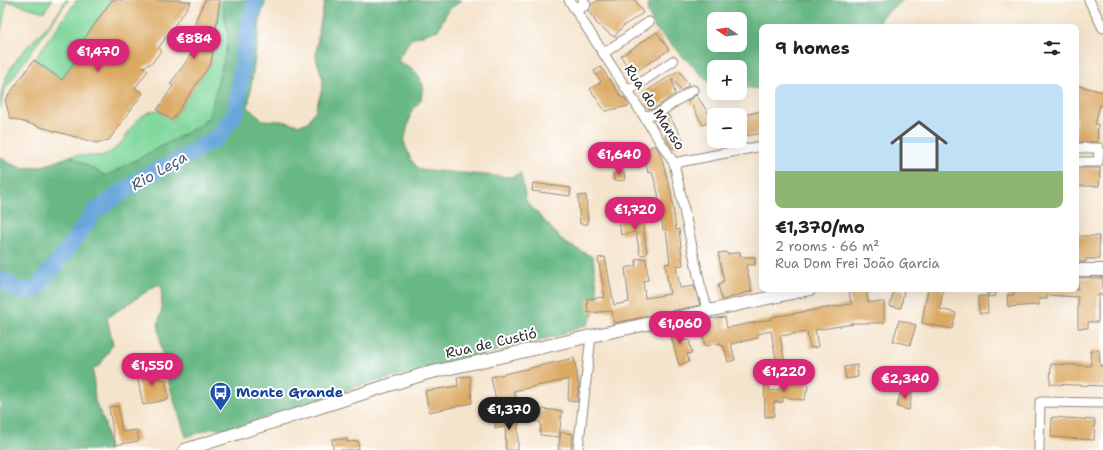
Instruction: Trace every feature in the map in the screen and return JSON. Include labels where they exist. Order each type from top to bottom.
[{"type":"main road","points":[[1079,270],[1103,270]]},
{"type":"main road","name":"Rua de Custió","points":[[185,450],[424,374],[796,292]]},
{"type":"street","name":"Rua do Manso","points":[[569,0],[581,3],[604,53],[674,163],[700,284],[708,311]]},
{"type":"street","points":[[1089,0],[1103,28]]},
{"type":"street","points":[[604,53],[649,22]]},
{"type":"street","points":[[628,91],[673,61]]},
{"type":"street","points":[[644,116],[657,114],[693,90]]},
{"type":"street","points":[[674,163],[759,147]]},
{"type":"street","points":[[1079,148],[1099,148],[1098,162],[1079,162]]},
{"type":"street","points":[[578,450],[591,336]]},
{"type":"street","points":[[1040,450],[1040,402],[1103,403]]},
{"type":"green space","points":[[0,0],[52,0],[44,12],[7,1],[0,36]]},
{"type":"green space","points":[[66,0],[68,0],[4,90],[0,109],[2,90],[7,75],[15,62],[57,14]]},
{"type":"green space","points":[[77,0],[112,0],[76,50],[81,53],[62,80],[34,60]]},
{"type":"green space","points":[[220,0],[222,0],[223,4],[228,36],[226,50],[209,117],[199,126],[106,176],[70,156],[100,156],[110,152],[117,147],[136,122],[148,112],[157,110],[172,120],[211,63]]},
{"type":"green space","points":[[222,0],[266,0],[261,15],[248,108],[263,120],[281,121],[300,125],[308,122],[316,109],[322,88],[323,80],[316,58],[318,34],[325,0],[462,0],[448,10],[438,30],[411,39],[397,60],[416,72],[423,85],[421,100],[411,112],[404,142],[411,160],[419,169],[425,170],[511,177],[521,173],[526,201],[565,243],[593,257],[599,305],[587,325],[556,336],[356,387],[229,430],[213,428],[186,437],[164,369],[158,323],[162,309],[161,284],[155,286],[107,318],[113,344],[100,365],[93,369],[95,401],[105,424],[109,450],[0,450],[0,156],[8,162],[25,168],[52,163],[70,156],[106,176],[199,126],[209,117],[226,50],[228,36]]},
{"type":"green space","points":[[649,0],[903,0],[882,16],[878,24],[759,24],[759,89],[747,88],[747,60],[707,60],[707,81],[655,28],[647,11]]},
{"type":"building","points":[[112,0],[180,0],[191,2],[159,47],[161,51],[152,63],[143,67],[148,71],[135,88],[143,93],[109,140],[96,143],[10,118],[5,100],[34,60],[62,80],[81,53],[76,50]]},
{"type":"building","points":[[205,0],[220,0],[211,63],[172,120],[157,110],[173,86],[170,84],[191,55],[196,19]]},
{"type":"building","points":[[599,0],[635,0],[643,13],[623,26],[614,37],[597,24],[588,10],[592,4]]},
{"type":"building","points":[[657,32],[669,50],[632,74],[621,56]]},
{"type":"building","points":[[601,67],[629,106],[605,111],[590,89],[601,82],[594,71]]},
{"type":"building","points":[[679,70],[689,85],[681,91],[672,78],[675,94],[655,108],[649,109],[646,105],[650,102],[644,93]]},
{"type":"building","points":[[1079,86],[1103,92],[1103,106],[1100,105],[1095,124],[1098,124],[1097,142],[1079,142]]},
{"type":"building","points":[[696,95],[707,112],[707,123],[703,125],[693,107],[687,101]]},
{"type":"building","points":[[759,112],[759,134],[747,136],[747,114]]},
{"type":"building","points":[[668,114],[683,139],[678,142],[680,146],[672,148],[665,136],[670,132]]},
{"type":"building","points":[[655,145],[660,153],[671,192],[676,230],[679,229],[683,265],[676,266],[680,288],[694,286],[700,305],[614,323],[612,311],[588,313],[587,299],[605,297],[598,258],[605,257],[614,305],[629,302],[625,268],[636,266],[636,259],[646,258],[648,280],[643,281],[645,298],[670,294],[665,264],[670,263],[666,229],[663,230],[658,193],[652,172],[648,173],[645,159],[643,160],[641,152]]},
{"type":"building","points":[[1079,168],[1100,168],[1099,186],[1079,186]]},
{"type":"building","points":[[624,172],[625,180],[614,181],[613,173]]},
{"type":"building","points":[[533,183],[571,188],[570,196],[532,191]]},
{"type":"building","points":[[586,195],[588,224],[580,224],[578,196]]},
{"type":"building","points":[[642,216],[647,254],[640,255],[636,232],[621,235],[619,220]]},
{"type":"building","points":[[1079,236],[1099,236],[1099,259],[1086,259],[1086,262],[1079,262]]},
{"type":"building","points":[[726,252],[727,254],[740,252],[741,257],[755,257],[755,265],[746,265],[752,291],[722,300],[718,285],[722,284],[722,281],[724,281],[718,253]]},
{"type":"building","points":[[1079,278],[1103,278],[1103,295],[1098,295],[1098,322],[1088,322],[1088,328],[1078,328],[1078,297],[1047,295],[1047,299],[1039,299],[1039,305],[1008,307],[1007,295],[1014,295],[1014,292],[1079,292]]},
{"type":"building","points":[[849,292],[866,292],[868,302],[884,302],[884,323],[850,323],[853,324],[815,330],[818,347],[810,348],[807,332],[780,336],[785,364],[777,365],[771,331],[757,334],[758,338],[731,344],[735,360],[728,362],[724,346],[721,346],[721,343],[705,346],[700,320],[725,317],[727,328],[772,319],[772,317],[851,304]]},
{"type":"building","points":[[893,292],[904,292],[901,308],[890,306]]},
{"type":"building","points":[[927,292],[943,292],[940,309],[956,313],[952,329],[922,323]]},
{"type":"building","points":[[987,292],[995,292],[996,296],[988,297]]},
{"type":"building","points":[[979,296],[987,296],[988,313],[979,313]]},
{"type":"building","points":[[899,320],[916,325],[910,345],[893,341]]},
{"type":"building","points":[[680,325],[684,341],[689,340],[692,353],[687,354],[689,362],[679,365],[669,328]]},
{"type":"building","points":[[1099,350],[1100,366],[1103,366],[1103,386],[1050,384],[1051,364],[1091,366],[1090,351]]},
{"type":"building","points":[[574,358],[579,386],[577,402],[568,401],[569,379],[514,391],[516,398],[496,401],[491,377]]},
{"type":"building","points":[[857,365],[858,377],[846,379],[844,367]]},
{"type":"building","points":[[149,368],[150,374],[158,372],[159,380],[165,379],[169,399],[143,405],[136,371]]},
{"type":"building","points":[[806,375],[808,388],[804,400],[783,397],[783,402],[774,402],[774,416],[765,417],[764,377],[767,377],[770,391],[781,389],[780,383],[797,383],[796,376]]},
{"type":"building","points":[[470,376],[472,403],[429,412],[425,391],[458,386],[457,377]]},
{"type":"building","points":[[901,390],[912,393],[909,410],[897,407]]},
{"type":"building","points":[[118,406],[122,432],[137,430],[139,441],[115,445],[109,407]]},
{"type":"building","points":[[543,409],[562,411],[559,437],[540,435],[541,422],[522,421],[523,411],[542,412]]},
{"type":"building","points":[[518,417],[518,450],[506,450],[505,427],[495,428],[495,418]]},
{"type":"building","points":[[1052,417],[1095,420],[1094,440],[1051,437]]},
{"type":"building","points":[[561,432],[573,434],[571,450],[558,450]]},
{"type":"building","points":[[332,439],[347,439],[347,442],[358,441],[359,450],[333,450]]},
{"type":"waterway","name":"Rio Leça","points":[[0,279],[19,291],[35,290],[71,245],[95,211],[144,177],[178,161],[219,136],[236,112],[245,44],[255,0]]},
{"type":"place","name":"Monte Grande","points":[[220,412]]}]
